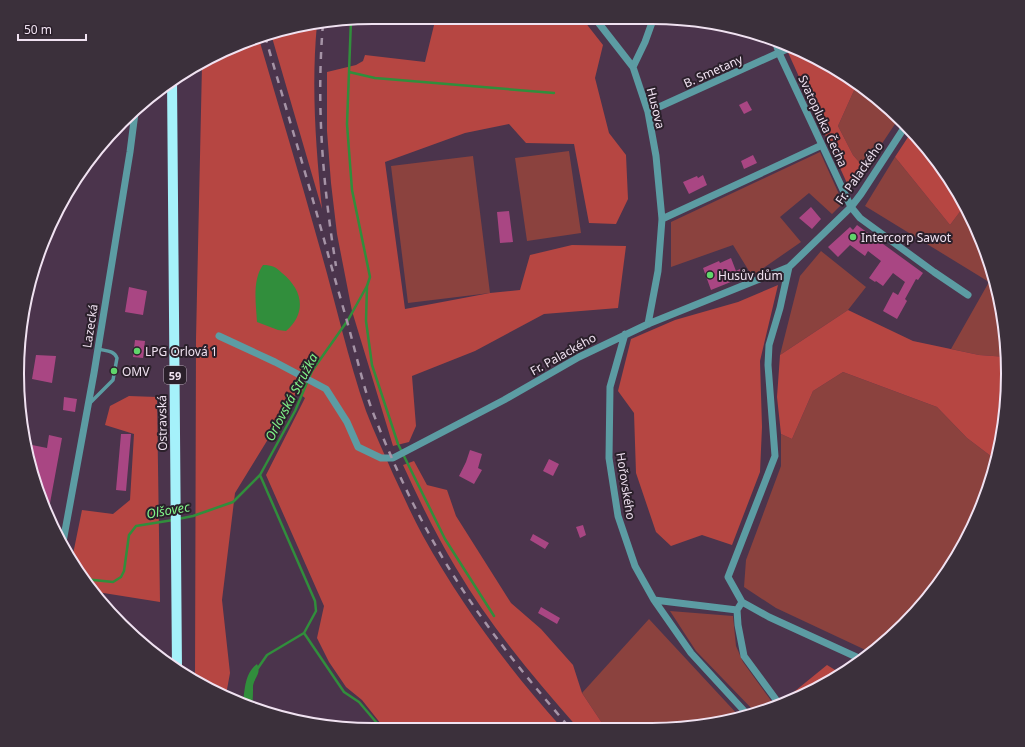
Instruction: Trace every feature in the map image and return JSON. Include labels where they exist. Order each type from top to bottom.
[{"type":"main road","name":"Ostravská","points":[[172,88],[177,663]]},
{"type":"street","name":"Husova","points":[[599,24],[633,67],[648,112],[656,156],[662,219],[658,271],[648,324]]},
{"type":"street","points":[[633,67],[651,24]]},
{"type":"street","name":"Svatopluka Čecha","points":[[777,48],[851,207],[860,218],[968,295]]},
{"type":"street","name":"B. Smetany","points":[[648,112],[784,51]]},
{"type":"street","name":"Lazecká","points":[[64,536],[98,349],[130,152],[133,120]]},
{"type":"street","name":"Fr. Palackého","points":[[218,336],[275,362],[326,389],[347,422],[358,447],[381,458],[393,458],[504,400],[578,357],[625,334],[789,267],[851,207],[903,130]]},
{"type":"street","points":[[662,219],[822,145]]},
{"type":"street","points":[[789,267],[780,308],[769,345],[768,365],[775,456],[728,577],[742,602],[769,617],[856,657]]},
{"type":"street","name":"Hořovského","points":[[625,334],[610,387],[609,458],[618,516],[635,566],[654,600],[691,653],[744,710]]},
{"type":"street","points":[[654,600],[737,610]]},
{"type":"street","points":[[742,602],[737,610],[738,626],[744,656],[776,699]]},
{"type":"lane","points":[[88,405],[113,380],[117,358],[112,352],[98,349]]},
{"type":"shaded area","points":[[434,24],[586,24],[603,45],[595,78],[609,133],[626,155],[628,199],[616,224],[589,223],[574,144],[526,143],[509,124],[465,133],[385,162],[405,309],[490,293],[520,290],[530,255],[572,245],[626,246],[618,308],[544,314],[475,351],[412,376],[416,426],[409,442],[393,446],[352,311],[337,234],[327,131],[327,72],[356,65],[363,61],[365,55],[425,62]]},
{"type":"shaded area","points":[[317,29],[314,94],[322,209],[273,39]]},
{"type":"shaded area","points":[[260,43],[312,219],[353,370],[366,411],[379,442],[411,513],[438,562],[487,636],[523,683],[557,723],[380,723],[362,700],[346,687],[329,662],[317,638],[324,606],[266,475],[305,398],[297,392],[235,493],[222,600],[230,673],[227,690],[195,674],[196,339],[202,69],[219,60]]},
{"type":"shaded area","points":[[788,52],[826,71],[855,89],[838,126],[853,155],[865,169],[850,190]]},
{"type":"shaded area","points":[[855,89],[896,123],[865,169],[853,155],[838,126]]},
{"type":"shaded area","points":[[908,137],[942,179],[961,211],[950,225],[895,157]]},
{"type":"shaded area","points":[[569,151],[581,233],[527,241],[515,158]]},
{"type":"shaded area","points":[[820,152],[843,203],[832,214],[809,193],[780,217],[801,242],[752,276],[733,245],[671,267],[671,222]]},
{"type":"shaded area","points":[[473,156],[490,293],[408,303],[391,166]]},
{"type":"shaded area","points":[[895,157],[950,225],[961,211],[974,240],[989,282],[865,206]]},
{"type":"shaded area","points":[[821,251],[866,287],[848,310],[780,355],[800,276]]},
{"type":"shaded area","points":[[263,265],[278,269],[289,280],[298,294],[300,309],[293,324],[286,331],[278,330],[257,322],[256,285],[257,278]]},
{"type":"shaded area","points":[[989,282],[998,328],[1000,357],[979,355],[951,349]]},
{"type":"shaded area","points":[[778,285],[760,361],[762,427],[760,472],[732,545],[702,535],[671,546],[656,532],[636,473],[634,413],[618,391],[631,339],[675,320],[738,302]]},
{"type":"shaded area","points":[[848,310],[913,341],[979,355],[1000,357],[1001,374],[998,419],[991,456],[967,438],[937,407],[843,372],[813,391],[792,439],[781,434],[777,397],[780,355]]},
{"type":"shaded area","points":[[843,372],[937,407],[967,438],[991,456],[982,486],[965,528],[942,568],[929,586],[899,621],[865,650],[776,608],[744,587],[746,560],[781,466],[781,434],[792,439],[813,391]]},
{"type":"shaded area","points":[[129,396],[157,397],[160,602],[102,593],[83,568],[73,552],[82,510],[113,514],[130,500],[134,434],[105,425],[110,406]]},
{"type":"shaded area","points":[[414,461],[427,485],[447,490],[456,516],[511,603],[541,629],[573,665],[582,693],[602,723],[574,723],[513,651],[483,610],[456,568],[403,465]]},
{"type":"shaded area","points":[[670,611],[733,616],[736,646],[743,662],[771,701],[751,708],[696,651]]},
{"type":"shaded area","points":[[649,619],[736,712],[697,720],[674,722],[602,723],[582,693]]},
{"type":"shaded area","points":[[257,664],[259,670],[253,686],[253,701],[244,697],[248,676]]},
{"type":"shaded area","points":[[827,665],[836,670],[806,687],[793,692]]},
{"type":"building","points":[[747,101],[752,110],[744,114],[739,105]]},
{"type":"building","points":[[753,155],[757,163],[744,169],[741,161]]},
{"type":"building","points":[[703,175],[707,185],[689,194],[683,182]]},
{"type":"building","points":[[811,207],[821,219],[812,229],[799,218]]},
{"type":"building","points":[[509,211],[513,242],[500,243],[497,212]]},
{"type":"building","points":[[857,225],[923,273],[918,280],[916,279],[905,299],[907,301],[897,319],[883,311],[893,292],[898,295],[905,282],[893,273],[883,286],[869,278],[881,261],[868,251],[865,256],[850,245],[838,257],[828,247],[850,227],[853,230]]},
{"type":"building","points":[[731,258],[736,271],[740,269],[743,277],[711,290],[703,268],[719,261],[720,263]]},
{"type":"building","points":[[129,287],[147,291],[143,315],[125,312]]},
{"type":"building","points":[[135,340],[145,341],[143,358],[133,357]]},
{"type":"building","points":[[36,355],[56,356],[52,383],[32,379]]},
{"type":"building","points":[[64,397],[77,399],[75,412],[63,410]]},
{"type":"building","points":[[121,434],[131,434],[126,491],[116,490]]},
{"type":"building","points":[[49,435],[62,438],[50,504],[36,464],[32,445],[47,448]]},
{"type":"building","points":[[470,450],[482,454],[478,468],[482,470],[474,484],[459,476]]},
{"type":"building","points":[[549,459],[559,464],[553,476],[543,471]]},
{"type":"building","points":[[583,525],[586,535],[580,538],[576,527]]},
{"type":"building","points":[[533,534],[549,543],[545,549],[530,540]]},
{"type":"building","points":[[541,607],[560,618],[557,624],[538,613]]},
{"type":"waterway","name":"Orlovská Stružka","points":[[258,668],[267,655],[304,633],[316,611],[315,601],[260,475],[295,411],[312,371],[348,320],[367,286],[370,277],[352,190],[347,124],[351,25]]},
{"type":"waterway","points":[[349,72],[375,78],[554,93]]},
{"type":"waterway","points":[[367,286],[366,321],[372,365],[398,444],[445,539],[494,616]]},
{"type":"waterway","name":"Olšovec","points":[[178,519],[193,516],[233,502],[260,475]]},
{"type":"waterway","name":"Olšovec","points":[[92,580],[113,582],[121,577],[124,571],[129,535],[136,526],[173,520]]},
{"type":"waterway","points":[[304,633],[344,692],[359,702],[377,723]]},
{"type":"railway","points":[[323,28],[320,85],[322,145],[324,176],[336,266]]},
{"type":"railway","points":[[267,41],[318,217],[366,391],[391,457],[420,518],[443,559],[476,610],[531,682],[566,723]]},
{"type":"place","name":"Intercorp Sawot","points":[[853,237]]},
{"type":"place","name":"Husův dům","points":[[710,275]]},
{"type":"place","name":"LPG Orlová 1","points":[[137,351]]},
{"type":"place","name":"OMV","points":[[114,371]]}]
